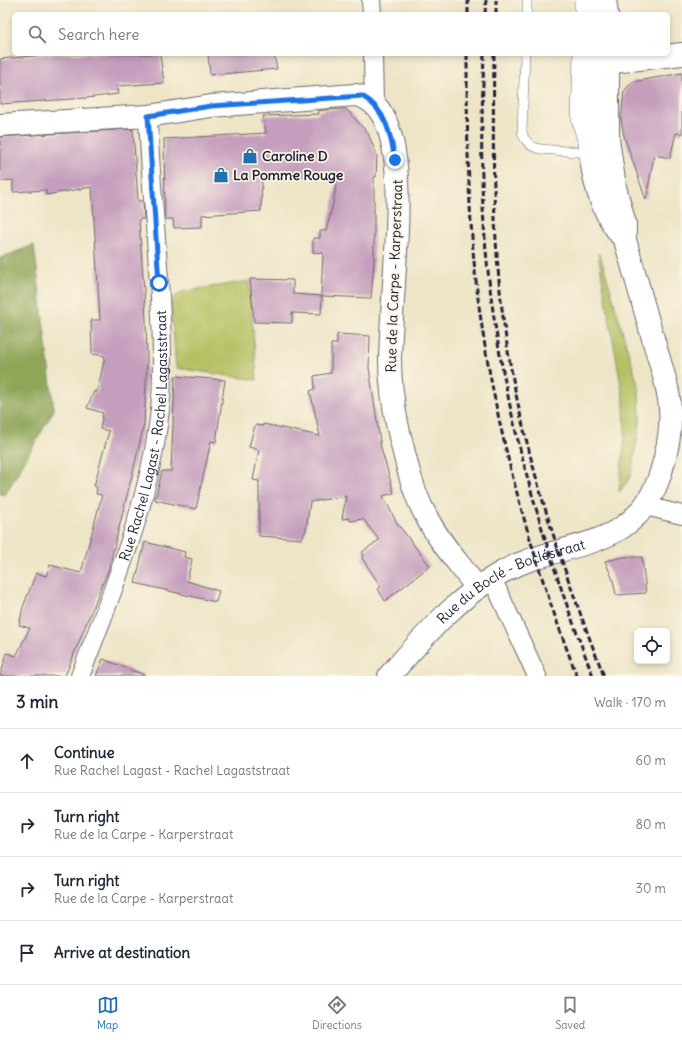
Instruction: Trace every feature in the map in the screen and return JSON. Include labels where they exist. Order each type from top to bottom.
[{"type":"street","points":[[371,0],[372,12]]},
{"type":"street","points":[[591,12],[593,0]]},
{"type":"street","points":[[605,0],[607,12]]},
{"type":"street","points":[[670,55],[682,54]]},
{"type":"street","points":[[373,56],[374,104]]},
{"type":"street","points":[[601,157],[592,58],[637,56]]},
{"type":"street","points":[[0,125],[148,116],[211,106],[355,95],[362,96],[374,104]]},
{"type":"street","name":"Rue de la Carpe - Karperstraat","points":[[374,104],[387,127],[393,147],[397,171],[397,224],[390,370],[398,428],[412,482],[425,515],[485,583]]},
{"type":"street","name":"Rue Rachel Lagast - Rachel Lagaststraat","points":[[80,676],[119,576],[140,506],[156,440],[162,376],[159,283],[148,116]]},
{"type":"street","name":"Rue du Boclé - Bocléstraat","points":[[389,676],[436,625],[485,583],[516,566],[584,544],[617,531],[636,517],[646,506],[654,491],[663,467],[670,432],[670,408],[665,379],[625,240],[611,222],[602,205],[601,157]]},
{"type":"street","points":[[646,506],[682,515]]},
{"type":"street","points":[[485,583],[537,676]]},
{"type":"lane","points":[[527,0],[527,12]]},
{"type":"lane","points":[[579,0],[579,12]]},
{"type":"lane","points":[[525,56],[522,130],[525,139],[533,147],[540,149],[601,157]]},
{"type":"green space","points":[[34,245],[54,410],[5,495],[0,494],[0,258]]},
{"type":"green space","points":[[598,254],[600,254],[639,388],[640,423],[631,475],[619,492],[625,434],[624,403]]},
{"type":"green space","points":[[249,281],[257,380],[176,368],[171,304],[175,297],[186,291]]},
{"type":"building","points":[[32,56],[160,56],[164,83],[117,86],[118,94],[86,98],[0,104],[0,59]]},
{"type":"building","points":[[208,56],[274,56],[277,69],[210,75]]},
{"type":"building","points":[[682,73],[682,134],[676,133],[670,158],[654,155],[646,200],[624,136],[621,119],[624,91],[632,82]]},
{"type":"building","points":[[346,109],[368,133],[377,156],[376,177],[374,177],[374,261],[371,298],[322,296],[321,314],[292,313],[292,323],[254,322],[250,279],[293,280],[293,294],[321,296],[323,253],[313,252],[313,238],[320,238],[320,231],[326,231],[333,204],[338,172],[282,179],[262,177],[261,211],[202,215],[202,227],[174,228],[173,219],[165,219],[164,139],[266,133],[263,116],[319,114],[318,111]]},
{"type":"building","points":[[133,129],[138,201],[143,201],[144,219],[139,219],[146,320],[147,362],[144,424],[135,463],[109,568],[65,676],[0,676],[7,653],[16,656],[30,628],[19,625],[23,607],[36,573],[46,576],[50,565],[81,573],[102,495],[96,494],[97,487],[94,486],[109,431],[100,429],[103,413],[87,408],[94,391],[97,392],[105,356],[92,354],[91,320],[100,320],[92,187],[46,195],[46,190],[13,192],[13,180],[0,181],[0,137]]},
{"type":"building","points":[[337,334],[370,336],[369,368],[381,448],[394,493],[383,496],[397,523],[430,566],[385,601],[378,589],[381,587],[362,558],[364,555],[362,552],[379,540],[363,519],[350,521],[349,518],[342,519],[346,496],[310,502],[306,530],[302,539],[259,536],[259,481],[253,480],[259,450],[249,447],[255,425],[263,426],[263,424],[320,436],[310,391],[315,389],[314,376],[331,373],[331,344],[337,344]]},
{"type":"building","points":[[175,376],[225,380],[216,442],[211,441],[196,509],[155,500],[162,471],[171,471]]},
{"type":"building","points":[[145,542],[185,552],[184,557],[192,559],[187,581],[219,591],[216,602],[135,583]]},
{"type":"building","points":[[624,557],[642,557],[646,593],[616,595],[613,580],[605,561]]},
{"type":"building","points":[[103,659],[144,675],[144,676],[96,676]]},
{"type":"railway","points":[[468,0],[468,12]]},
{"type":"railway","points":[[485,12],[486,0]]},
{"type":"railway","points":[[496,0],[496,12]]},
{"type":"railway","points":[[467,56],[470,212],[475,275],[486,353],[505,447],[517,494],[545,586],[577,676]]},
{"type":"railway","points":[[484,56],[482,139],[483,203],[489,282],[497,340],[521,454],[554,566],[593,676]]},
{"type":"railway","points":[[494,56],[493,147],[496,239],[501,300],[516,396],[527,444],[554,538],[604,676]]},
{"type":"place","name":"Caroline D","points":[[250,156]]},
{"type":"place","name":"La Pomme Rouge","points":[[221,175]]},
{"type":"route","points":[[159,283],[148,116],[211,106],[355,95],[362,96],[368,99],[380,111],[391,138],[395,160]]}]
